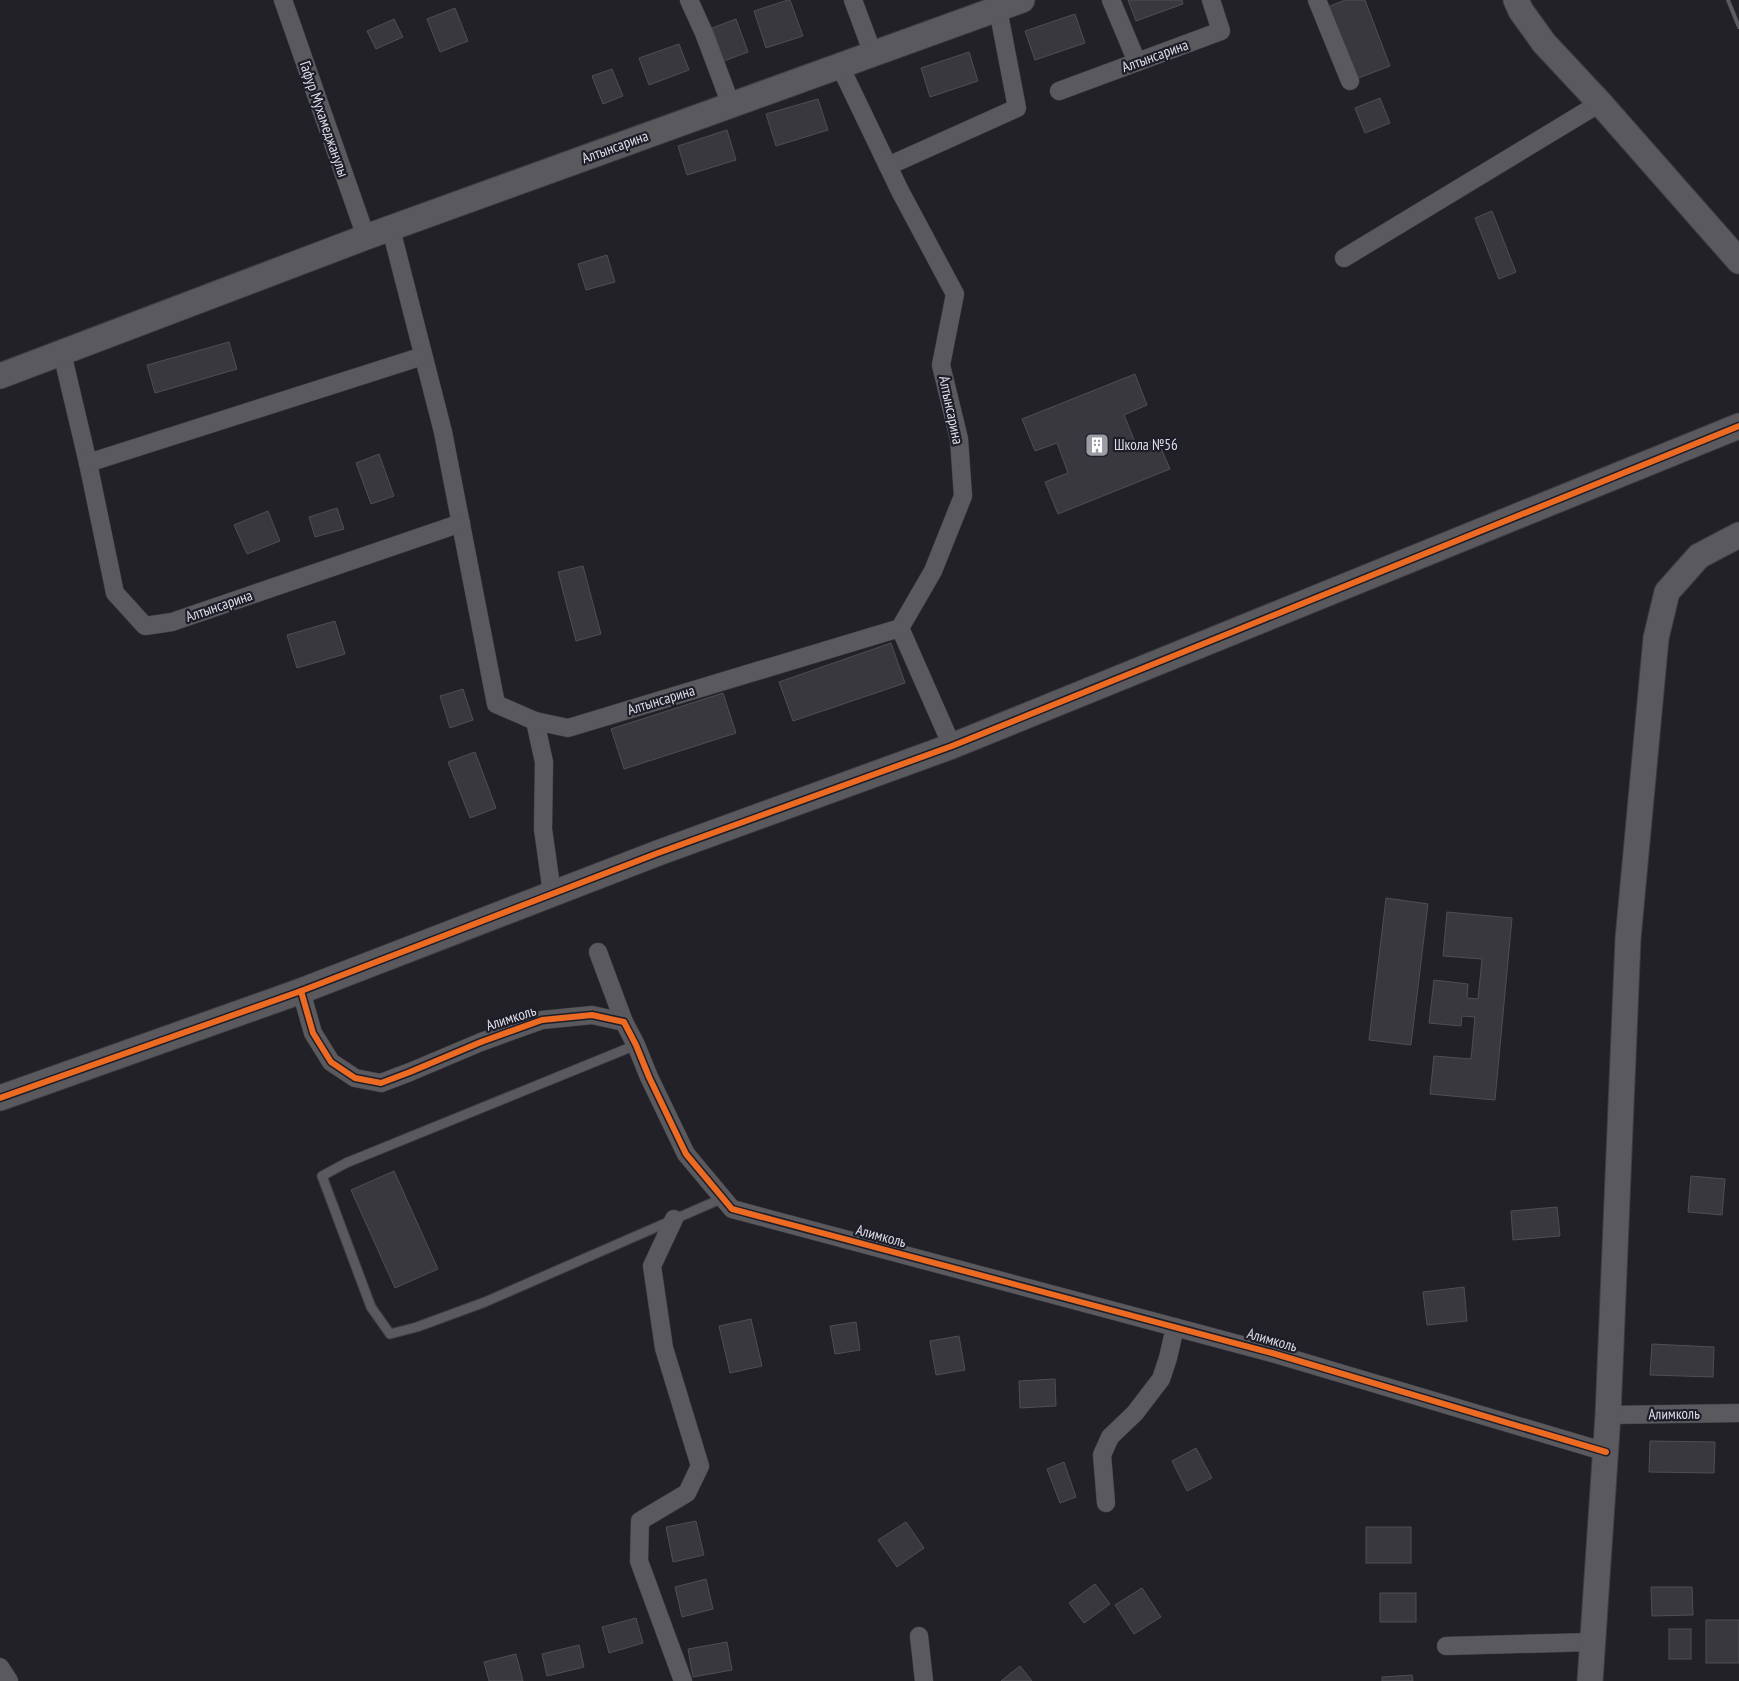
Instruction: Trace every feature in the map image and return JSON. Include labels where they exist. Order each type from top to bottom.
[{"type":"street","name":"Гафур Мухамеджанулы","points":[[283,0],[366,238]]},
{"type":"street","points":[[689,0],[704,33],[731,105]]},
{"type":"street","points":[[853,0],[873,54]]},
{"type":"street","name":"Алтынсарина","points":[[0,376],[391,228],[1022,0]]},
{"type":"street","points":[[1111,0],[1137,62]]},
{"type":"street","name":"Алтынсарина","points":[[1059,91],[1221,31],[1211,0]]},
{"type":"street","points":[[1318,0],[1350,81]]},
{"type":"street","points":[[1516,0],[1521,11],[1544,44],[1600,103],[1739,261]]},
{"type":"street","points":[[888,166],[1017,108],[998,9]]},
{"type":"street","name":"Алтынсарина","points":[[391,228],[443,432],[496,704],[535,721],[568,728],[900,628],[933,571],[963,496],[959,439],[941,365],[955,294],[888,166],[840,66]]},
{"type":"street","points":[[1344,258],[1600,103]]},
{"type":"street","name":"Алтынсарина","points":[[62,353],[88,462],[115,593],[145,626],[172,622],[461,523]]},
{"type":"street","points":[[88,462],[423,356]]},
{"type":"street","points":[[0,1098],[301,992],[658,852],[952,746],[1739,426]]},
{"type":"street","points":[[1590,1681],[1608,1415],[1628,939],[1656,638],[1668,592],[1699,556],[1739,536]]},
{"type":"street","points":[[900,628],[952,746]]},
{"type":"street","points":[[535,721],[544,762],[543,829],[552,893]]},
{"type":"street","points":[[598,952],[624,1022]]},
{"type":"street","name":"Алимколь","points":[[301,992],[313,1033],[331,1062],[355,1078],[381,1083],[481,1042],[542,1020],[592,1015],[624,1022],[686,1154],[732,1209],[1272,1353],[1606,1452]]},
{"type":"street","points":[[674,1219],[652,1266],[664,1348],[700,1466],[687,1493],[640,1521],[638,1561],[683,1681]]},
{"type":"street","points":[[1106,1503],[1102,1455],[1110,1437],[1135,1413],[1161,1379],[1175,1327]]},
{"type":"street","name":"Алимколь","points":[[1608,1415],[1739,1413]]},
{"type":"street","points":[[918,1636],[924,1681]]},
{"type":"street","points":[[1446,1646],[1593,1642]]},
{"type":"street","points":[[0,1667],[9,1681]]},
{"type":"lane","points":[[636,1045],[346,1163],[322,1176],[370,1307],[390,1334],[417,1327],[485,1302],[723,1198]]},
{"type":"building","points":[[790,0],[803,36],[766,48],[754,11]]},
{"type":"building","points":[[1128,0],[1182,0],[1183,4],[1136,21]]},
{"type":"building","points":[[1345,0],[1365,0],[1390,66],[1356,79],[1328,7]]},
{"type":"building","points":[[455,8],[468,41],[440,52],[427,19]]},
{"type":"building","points":[[1075,14],[1085,43],[1035,60],[1025,31]]},
{"type":"building","points":[[394,19],[403,37],[376,49],[367,31]]},
{"type":"building","points":[[736,19],[748,52],[724,61],[712,28]]},
{"type":"building","points":[[679,44],[689,70],[649,85],[639,58]]},
{"type":"building","points":[[969,52],[978,81],[930,97],[921,68]]},
{"type":"building","points":[[612,69],[623,96],[603,104],[592,76]]},
{"type":"building","points":[[1380,98],[1390,123],[1365,133],[1355,108]]},
{"type":"building","points":[[818,99],[828,130],[776,146],[766,114]]},
{"type":"building","points":[[727,130],[736,160],[687,175],[678,146]]},
{"type":"building","points":[[1492,211],[1516,272],[1499,279],[1475,218]]},
{"type":"building","points":[[607,255],[615,282],[586,290],[578,264]]},
{"type":"building","points":[[229,342],[237,369],[155,393],[147,365]]},
{"type":"building","name":"Школа №56","points":[[1135,374],[1147,405],[1124,415],[1137,447],[1157,439],[1170,469],[1058,514],[1045,482],[1068,473],[1057,443],[1035,451],[1022,419]]},
{"type":"building","points":[[379,454],[394,496],[371,504],[356,463]]},
{"type":"building","points":[[337,508],[344,529],[315,537],[309,517]]},
{"type":"building","points":[[268,511],[280,541],[247,554],[234,525]]},
{"type":"building","points":[[583,566],[601,634],[576,641],[558,572]]},
{"type":"building","points":[[335,621],[345,654],[297,668],[287,635]]},
{"type":"building","points":[[891,643],[905,683],[793,721],[779,682]]},
{"type":"building","points":[[463,689],[473,720],[450,728],[440,696]]},
{"type":"building","points":[[723,693],[736,733],[624,769],[611,729]]},
{"type":"building","points":[[475,752],[496,808],[470,818],[448,762]]},
{"type":"building","points":[[1386,898],[1428,904],[1411,1045],[1369,1040]]},
{"type":"building","points":[[1447,912],[1512,918],[1495,1100],[1430,1094],[1434,1056],[1471,1059],[1475,1017],[1462,1016],[1461,1026],[1429,1023],[1434,980],[1468,984],[1467,998],[1478,999],[1482,959],[1443,956]]},
{"type":"building","points":[[394,1171],[438,1269],[395,1288],[351,1190]]},
{"type":"building","points":[[1691,1176],[1725,1179],[1722,1215],[1688,1212]]},
{"type":"building","points":[[1557,1207],[1560,1236],[1513,1240],[1511,1211]]},
{"type":"building","points":[[1464,1287],[1467,1321],[1427,1325],[1423,1292]]},
{"type":"building","points":[[751,1319],[762,1366],[730,1373],[719,1326]]},
{"type":"building","points":[[856,1322],[860,1350],[835,1354],[830,1326]]},
{"type":"building","points":[[959,1336],[965,1370],[936,1375],[930,1341]]},
{"type":"building","points":[[1652,1344],[1714,1347],[1713,1377],[1650,1375]]},
{"type":"building","points":[[1055,1379],[1056,1406],[1020,1408],[1019,1381]]},
{"type":"building","points":[[1650,1441],[1715,1442],[1714,1473],[1649,1472]]},
{"type":"building","points":[[1196,1448],[1212,1478],[1187,1491],[1172,1461]]},
{"type":"building","points":[[1064,1462],[1076,1497],[1060,1503],[1047,1469]]},
{"type":"building","points":[[696,1521],[704,1555],[673,1562],[666,1527]]},
{"type":"building","points":[[906,1522],[924,1548],[897,1567],[878,1540]]},
{"type":"building","points":[[1366,1527],[1411,1527],[1411,1563],[1366,1563]]},
{"type":"building","points":[[706,1579],[713,1609],[682,1617],[675,1587]]},
{"type":"building","points":[[1095,1584],[1110,1604],[1084,1623],[1069,1603]]},
{"type":"building","points":[[1651,1587],[1692,1587],[1693,1615],[1652,1616]]},
{"type":"building","points":[[1142,1588],[1161,1617],[1134,1634],[1115,1605]]},
{"type":"building","points":[[1380,1593],[1416,1593],[1416,1622],[1380,1622]]},
{"type":"building","points":[[636,1618],[643,1643],[609,1653],[602,1627]]},
{"type":"building","points":[[1706,1620],[1739,1620],[1739,1663],[1706,1663]]},
{"type":"building","points":[[1669,1629],[1691,1629],[1691,1659],[1669,1659]]},
{"type":"building","points":[[727,1642],[732,1670],[693,1677],[688,1649]]},
{"type":"building","points":[[579,1645],[584,1667],[547,1676],[542,1654]]},
{"type":"building","points":[[516,1654],[523,1681],[489,1681],[484,1662]]},
{"type":"building","points":[[1020,1666],[1032,1681],[1001,1681]]},
{"type":"building","points":[[1412,1675],[1413,1681],[1382,1681],[1382,1677]]},
{"type":"railway","points":[[1728,0],[1739,27]]},
{"type":"cycle path","points":[[0,1098],[301,991],[658,853],[952,746],[1739,426]]},
{"type":"cycle path","points":[[301,991],[313,1033],[331,1062],[355,1078],[381,1083],[481,1042],[542,1020],[592,1015],[624,1022],[686,1154],[732,1209],[1272,1353],[1606,1452]]},
{"type":"place","name":"Школа №56","points":[[1097,445]]}]
